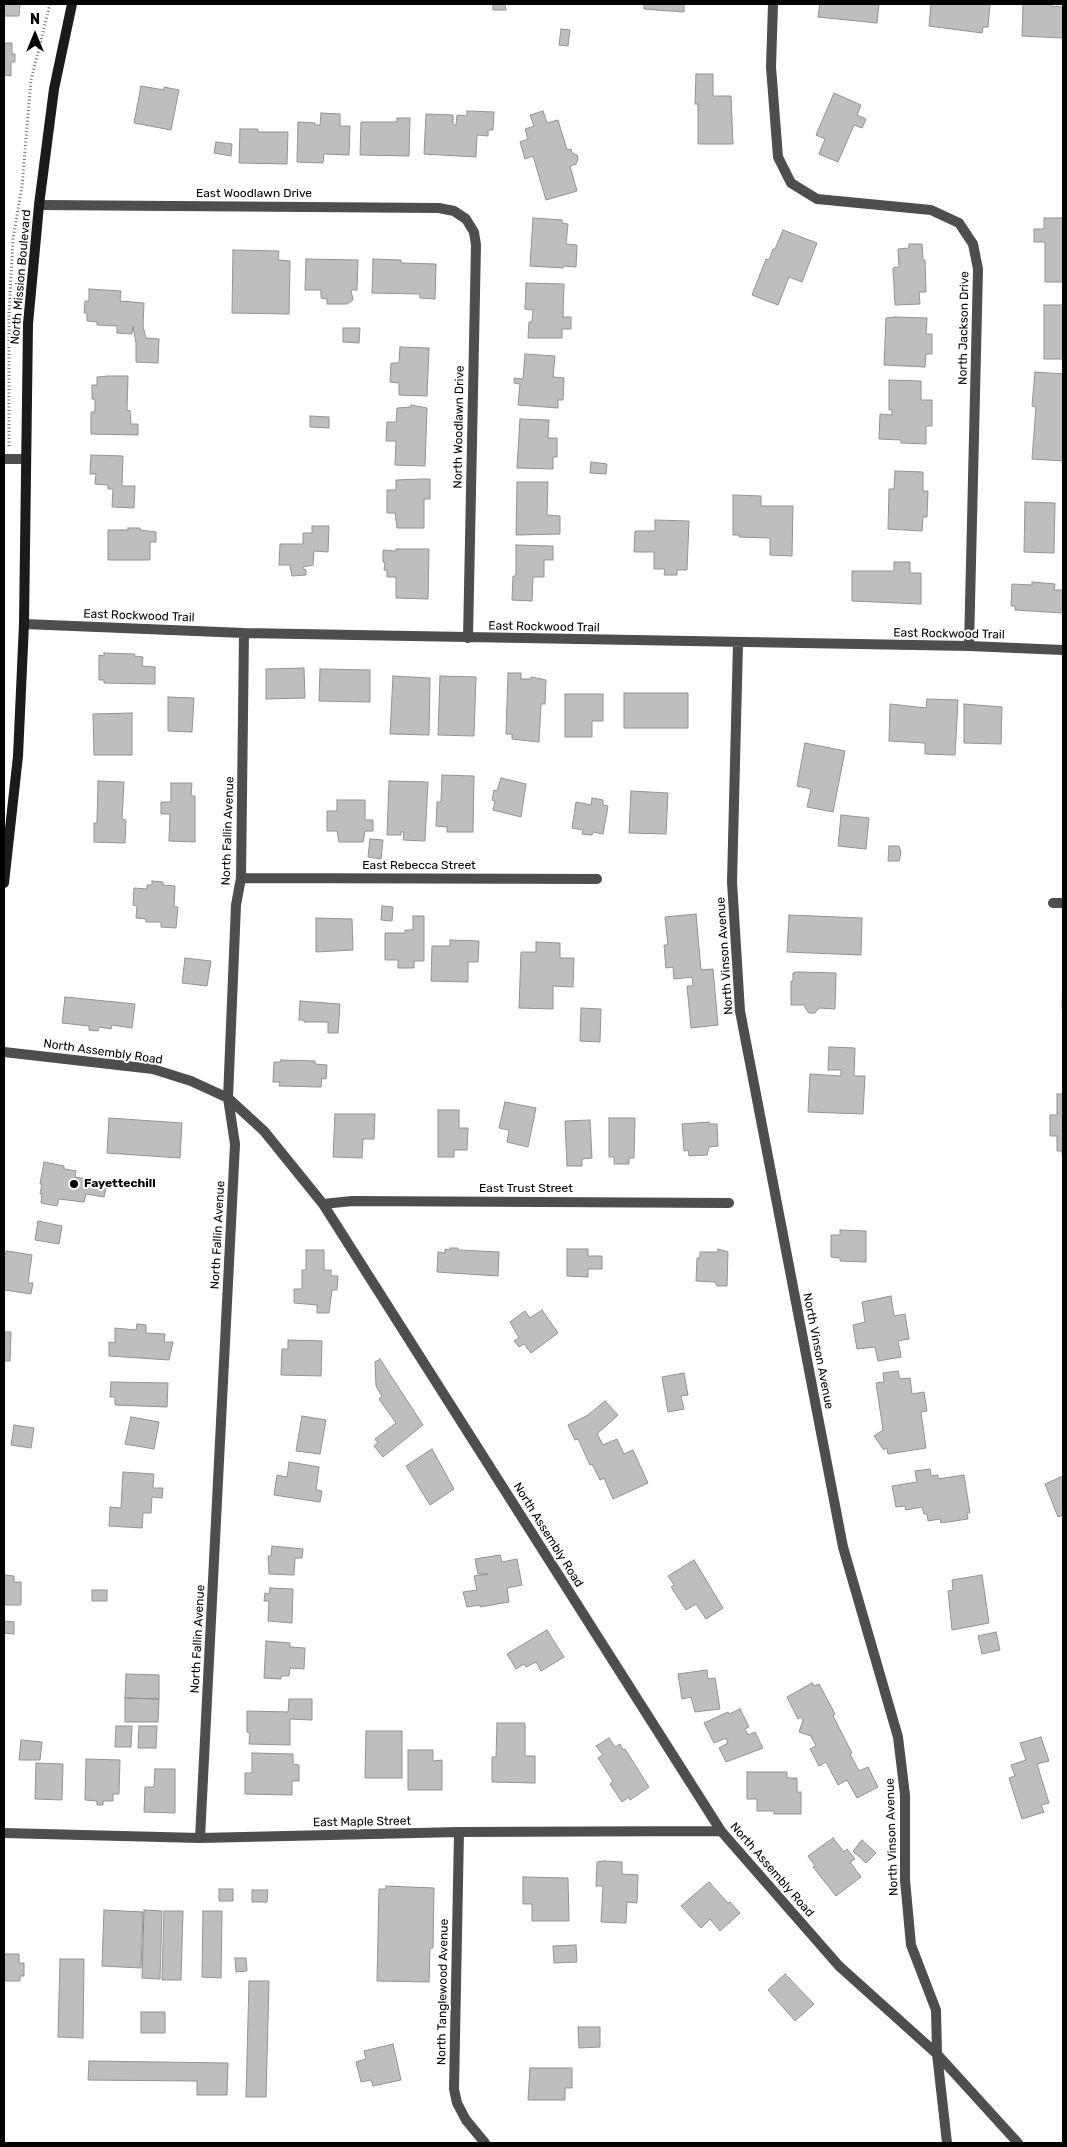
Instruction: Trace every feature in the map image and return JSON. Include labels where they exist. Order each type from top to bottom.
[{"type":"main road","name":"North Mission Boulevard","points":[[4,883],[18,756],[24,624],[28,324],[39,205],[54,89],[72,4]]},
{"type":"street","name":"North Jackson Drive","points":[[773,4],[771,67],[778,157],[791,183],[816,199],[931,210],[959,223],[974,244],[978,269],[969,646]]},
{"type":"street","name":"East Woodlawn Drive","points":[[39,205],[439,208],[454,212],[466,220]]},
{"type":"street","name":"North Woodlawn Drive","points":[[466,220],[474,232],[476,245],[468,638]]},
{"type":"street","points":[[4,459],[26,459]]},
{"type":"street","name":"East Rockwood Trail","points":[[24,624],[244,633],[969,646],[1063,650]]},
{"type":"street","name":"North Fallin Avenue","points":[[200,1838],[235,1144],[228,1098],[236,905],[241,878],[244,633]]},
{"type":"street","name":"North Vinson Avenue","points":[[738,643],[732,882],[740,1011],[843,1547],[898,1737],[905,1794],[905,1880],[910,1945],[936,2010],[937,2054],[947,2143]]},
{"type":"street","name":"East Rebecca Street","points":[[241,878],[597,879]]},
{"type":"street","name":"North Assembly Road","points":[[4,1052],[153,1069],[191,1081],[228,1098],[264,1131],[324,1204],[721,1831],[840,1966],[937,2054],[1018,2143]]},
{"type":"street","name":"East Trust Street","points":[[324,1204],[352,1201],[729,1203]]},
{"type":"street","name":"East Maple Street","points":[[4,1833],[200,1838],[459,1832],[721,1831]]},
{"type":"street","name":"North Tanglewood Avenue","points":[[459,1832],[454,2089],[457,2103],[466,2120],[485,2143]]},
{"type":"path","points":[[8,432],[9,315],[13,239],[22,186],[31,80],[50,4]]},
{"type":"building","points":[[4,4],[20,4],[19,16],[4,16]]},
{"type":"building","points":[[493,4],[505,4],[506,10],[493,10]]},
{"type":"building","points":[[644,4],[684,4],[684,12],[644,9]]},
{"type":"building","points":[[820,4],[879,4],[877,23],[818,17]]},
{"type":"building","points":[[931,4],[990,4],[988,27],[983,27],[982,33],[929,26]]},
{"type":"building","points":[[1023,4],[1050,4],[1050,6],[1063,7],[1063,38],[1022,36]]},
{"type":"building","points":[[561,29],[570,30],[568,46],[559,45]]},
{"type":"building","points":[[4,43],[12,43],[12,54],[15,54],[15,62],[11,62],[11,76],[4,75]]},
{"type":"building","points":[[696,74],[713,74],[713,96],[731,96],[733,144],[698,144],[698,104],[695,104]]},
{"type":"building","points":[[141,86],[164,90],[164,87],[179,90],[171,130],[134,123]]},
{"type":"building","points":[[834,93],[861,105],[857,115],[866,119],[862,128],[854,125],[838,162],[819,154],[825,139],[816,135]]},
{"type":"building","points":[[467,111],[494,112],[493,130],[488,130],[488,136],[477,135],[476,157],[424,154],[426,114],[453,115],[453,125],[456,125],[457,115],[467,116]]},
{"type":"building","points":[[543,111],[547,123],[558,120],[567,150],[571,149],[578,159],[576,164],[570,166],[577,191],[546,200],[533,156],[525,159],[520,142],[528,139],[525,129],[534,126],[530,115]]},
{"type":"building","points":[[321,113],[340,114],[340,126],[350,126],[349,155],[324,154],[323,163],[297,162],[298,122],[320,125]]},
{"type":"building","points":[[397,118],[410,118],[409,156],[360,155],[361,122],[397,122]]},
{"type":"building","points":[[240,129],[258,129],[258,132],[288,132],[287,164],[239,163]]},
{"type":"building","points":[[216,142],[232,144],[231,156],[214,153]]},
{"type":"building","points":[[533,218],[562,220],[562,223],[568,224],[566,244],[577,245],[576,267],[530,266]]},
{"type":"building","points":[[1044,218],[1063,218],[1063,282],[1045,282],[1045,242],[1034,242],[1034,229],[1044,229]]},
{"type":"building","points":[[783,230],[817,243],[802,282],[789,277],[778,305],[752,295],[766,259],[769,260]]},
{"type":"building","points":[[909,244],[922,244],[923,260],[925,260],[926,292],[919,292],[920,304],[895,305],[893,268],[899,267],[898,249],[909,248]]},
{"type":"building","points":[[233,250],[279,251],[278,260],[290,261],[289,314],[232,313]]},
{"type":"building","points":[[306,259],[358,260],[357,290],[351,290],[353,300],[347,304],[327,304],[327,299],[321,298],[321,290],[305,290]]},
{"type":"building","points":[[373,259],[401,260],[401,263],[436,264],[435,299],[420,298],[420,294],[372,293]]},
{"type":"building","points":[[526,283],[564,284],[563,317],[571,317],[571,329],[562,329],[562,338],[528,338],[529,322],[532,322],[533,310],[525,309]]},
{"type":"building","points":[[89,289],[121,291],[120,301],[144,303],[143,326],[146,338],[159,339],[158,363],[136,362],[136,343],[133,326],[132,334],[117,333],[117,326],[97,325],[97,322],[87,321],[87,313],[84,313],[85,301],[89,301]]},
{"type":"building","points":[[1044,305],[1063,305],[1063,359],[1044,359]]},
{"type":"building","points":[[886,318],[927,318],[926,334],[932,334],[932,354],[926,354],[925,367],[884,365]]},
{"type":"building","points":[[343,328],[360,328],[359,343],[343,342]]},
{"type":"building","points":[[400,347],[429,348],[427,396],[399,395],[399,383],[390,382],[391,363],[399,363]]},
{"type":"building","points":[[525,354],[555,356],[553,377],[564,378],[563,400],[558,400],[558,408],[518,405],[520,384],[514,383],[514,378],[523,379]]},
{"type":"building","points":[[1035,372],[1063,374],[1063,461],[1032,459],[1036,407],[1032,406]]},
{"type":"building","points":[[128,376],[127,410],[130,411],[131,424],[138,424],[138,435],[91,434],[91,412],[95,412],[95,399],[92,399],[92,385],[97,385],[97,377]]},
{"type":"building","points":[[889,380],[921,381],[921,400],[932,400],[932,426],[926,426],[926,444],[901,443],[901,440],[879,439],[880,414],[892,415],[892,410],[889,410]]},
{"type":"building","points":[[411,405],[427,408],[425,466],[395,465],[396,441],[386,441],[387,422],[396,422],[397,408],[411,407]]},
{"type":"building","points":[[310,416],[329,417],[329,428],[310,427]]},
{"type":"building","points":[[520,419],[549,420],[548,438],[557,438],[557,457],[553,457],[553,469],[517,468]]},
{"type":"building","points":[[91,455],[123,456],[122,486],[135,486],[134,508],[112,507],[113,489],[108,489],[108,485],[95,484],[96,474],[90,474]]},
{"type":"building","points":[[591,462],[607,464],[606,474],[590,473]]},
{"type":"building","points":[[895,471],[923,472],[923,491],[928,491],[927,517],[923,517],[922,531],[888,529],[889,489],[894,489]]},
{"type":"building","points":[[430,479],[430,499],[424,499],[424,528],[397,528],[395,513],[387,513],[387,490],[396,490],[396,480]]},
{"type":"building","points":[[517,482],[548,482],[547,515],[560,516],[560,534],[516,535]]},
{"type":"building","points":[[733,495],[761,496],[761,506],[793,506],[792,556],[770,555],[770,538],[739,537],[740,535],[733,535]]},
{"type":"building","points":[[1025,502],[1055,503],[1054,553],[1024,552]]},
{"type":"building","points":[[655,520],[689,521],[687,570],[677,570],[677,575],[664,575],[665,569],[654,569],[654,552],[634,552],[635,531],[655,531]]},
{"type":"building","points":[[312,526],[329,526],[328,552],[314,551],[313,565],[303,567],[306,570],[306,575],[292,576],[290,565],[279,565],[280,544],[303,544],[303,533],[312,533]]},
{"type":"building","points":[[128,528],[140,528],[140,530],[156,532],[156,542],[150,542],[150,560],[108,560],[108,530],[128,530]]},
{"type":"building","points":[[516,545],[553,546],[553,560],[544,560],[544,577],[533,577],[532,601],[512,600],[513,576],[516,576]]},
{"type":"building","points":[[396,549],[429,549],[428,599],[396,598],[396,577],[387,577],[387,570],[384,570],[383,550],[396,551]]},
{"type":"building","points":[[894,562],[910,562],[910,573],[921,573],[921,604],[852,601],[852,571],[894,571]]},
{"type":"building","points":[[1032,582],[1055,584],[1054,590],[1063,590],[1063,613],[1015,610],[1015,606],[1011,606],[1012,584],[1032,585]]},
{"type":"building","points":[[104,653],[135,654],[134,656],[143,657],[142,666],[155,667],[155,684],[104,683],[104,680],[99,680],[99,655],[104,656]]},
{"type":"building","points":[[304,668],[305,698],[266,699],[266,669]]},
{"type":"building","points":[[320,669],[370,670],[370,702],[319,701]]},
{"type":"building","points":[[508,673],[521,673],[521,679],[531,679],[531,677],[546,680],[545,704],[541,704],[539,742],[512,739],[512,734],[506,734]]},
{"type":"building","points":[[393,676],[430,678],[429,735],[390,734]]},
{"type":"building","points":[[440,676],[476,677],[474,736],[438,735]]},
{"type":"building","points":[[624,693],[688,693],[688,728],[624,728]]},
{"type":"building","points":[[565,694],[603,694],[603,721],[592,721],[592,737],[565,737]]},
{"type":"building","points":[[168,697],[194,698],[192,732],[168,731]]},
{"type":"building","points":[[927,699],[958,700],[955,755],[925,754],[925,743],[889,741],[890,704],[926,708]]},
{"type":"building","points":[[964,704],[1002,707],[1001,744],[964,743]]},
{"type":"building","points":[[132,713],[132,755],[94,755],[93,714]]},
{"type":"building","points":[[805,743],[845,751],[833,812],[807,807],[811,789],[797,786]]},
{"type":"building","points":[[442,775],[474,776],[473,832],[447,832],[447,827],[436,826],[437,802],[441,802]]},
{"type":"building","points":[[501,778],[526,784],[521,817],[493,810],[495,801],[492,800],[494,790],[497,791]]},
{"type":"building","points":[[98,781],[124,782],[122,819],[126,820],[125,843],[94,842],[94,823],[97,823]]},
{"type":"building","points":[[389,781],[428,782],[425,841],[403,840],[404,832],[401,832],[401,835],[387,835]]},
{"type":"building","points":[[171,783],[192,783],[191,796],[195,796],[195,842],[169,841],[170,814],[161,814],[161,802],[171,802]]},
{"type":"building","points":[[631,791],[668,793],[666,834],[629,833]]},
{"type":"building","points":[[592,798],[603,800],[603,805],[608,806],[603,834],[593,832],[592,835],[582,834],[583,830],[572,828],[576,802],[591,805]]},
{"type":"building","points":[[337,800],[365,800],[365,820],[373,820],[373,831],[365,831],[363,842],[339,842],[337,831],[327,831],[327,811],[337,811]]},
{"type":"building","points":[[841,815],[869,818],[866,849],[838,846]]},
{"type":"building","points":[[370,839],[383,840],[381,859],[368,857]]},
{"type":"building","points":[[889,846],[899,846],[901,853],[899,861],[888,861]]},
{"type":"building","points":[[152,881],[163,882],[163,885],[175,886],[174,907],[178,907],[176,928],[161,927],[161,922],[146,922],[146,919],[136,918],[137,906],[133,905],[134,888],[147,889],[147,885],[152,885]]},
{"type":"building","points":[[382,906],[393,907],[392,921],[381,920]]},
{"type":"building","points":[[696,914],[701,970],[713,969],[718,1025],[691,1028],[687,986],[693,986],[692,977],[674,979],[673,967],[666,968],[664,945],[668,945],[665,917]]},
{"type":"building","points":[[789,915],[862,918],[861,955],[787,952]]},
{"type":"building","points":[[413,916],[424,916],[424,961],[414,961],[414,968],[398,968],[398,960],[385,960],[385,933],[405,933],[405,930],[413,930]]},
{"type":"building","points":[[316,918],[352,919],[353,950],[316,952]]},
{"type":"building","points":[[450,940],[479,941],[478,962],[468,962],[468,982],[431,981],[432,946],[450,946]]},
{"type":"building","points":[[536,942],[560,943],[560,958],[574,958],[573,987],[553,986],[553,1009],[519,1008],[521,952],[536,952]]},
{"type":"building","points":[[185,958],[211,961],[207,986],[182,983]]},
{"type":"building","points":[[1063,962],[1063,1009],[1062,1009]]},
{"type":"building","points":[[793,973],[836,973],[835,1009],[819,1008],[815,1013],[809,1013],[805,1005],[791,1005],[791,981],[793,981]]},
{"type":"building","points":[[65,997],[135,1004],[132,1028],[112,1025],[111,1029],[99,1027],[98,1031],[89,1030],[89,1026],[62,1023]]},
{"type":"building","points":[[300,1001],[340,1004],[338,1033],[328,1033],[328,1022],[304,1022],[304,1020],[299,1020]]},
{"type":"building","points":[[581,1008],[601,1009],[600,1042],[580,1041]]},
{"type":"building","points":[[829,1047],[855,1048],[854,1076],[865,1076],[863,1114],[808,1112],[810,1074],[841,1076],[841,1070],[828,1070]]},
{"type":"building","points":[[281,1060],[315,1061],[315,1064],[327,1065],[326,1079],[322,1078],[321,1087],[279,1086],[280,1082],[273,1082],[274,1062],[281,1062]]},
{"type":"building","points":[[1057,1094],[1063,1094],[1063,1166],[1062,1151],[1057,1151],[1057,1136],[1050,1136],[1050,1115],[1057,1115]]},
{"type":"building","points":[[505,1102],[536,1108],[528,1147],[507,1142],[509,1130],[499,1128]]},
{"type":"building","points":[[438,1110],[459,1110],[459,1128],[468,1128],[467,1150],[454,1150],[454,1157],[438,1157]]},
{"type":"building","points":[[335,1114],[375,1114],[374,1139],[363,1139],[362,1158],[333,1157]]},
{"type":"building","points":[[109,1118],[182,1123],[180,1158],[107,1153]]},
{"type":"building","points":[[609,1118],[635,1118],[634,1158],[629,1158],[629,1164],[614,1164],[614,1157],[609,1157]]},
{"type":"building","points":[[590,1120],[592,1158],[582,1159],[582,1166],[567,1166],[565,1121]]},
{"type":"building","points":[[709,1122],[709,1124],[717,1124],[718,1146],[709,1147],[707,1155],[689,1156],[688,1150],[684,1151],[682,1124]]},
{"type":"building","name":"Fayettechill","points":[[44,1162],[64,1166],[64,1169],[76,1171],[75,1177],[107,1183],[104,1197],[86,1194],[84,1202],[59,1199],[57,1206],[41,1203],[42,1184],[40,1184]]},
{"type":"building","points":[[38,1221],[62,1226],[59,1244],[35,1240]]},
{"type":"building","points":[[840,1230],[866,1231],[866,1262],[840,1261],[840,1258],[831,1257],[831,1235],[840,1235]]},
{"type":"building","points":[[450,1248],[499,1252],[498,1276],[437,1272],[438,1252],[445,1253],[445,1249],[450,1250]]},
{"type":"building","points":[[567,1249],[588,1249],[588,1256],[602,1256],[602,1269],[588,1269],[588,1277],[567,1276]]},
{"type":"building","points":[[718,1249],[728,1252],[727,1286],[717,1286],[715,1282],[696,1281],[697,1258],[700,1258],[700,1252],[718,1252]]},
{"type":"building","points":[[306,1250],[324,1250],[324,1270],[331,1270],[331,1276],[338,1276],[337,1290],[332,1290],[329,1313],[317,1313],[317,1305],[294,1303],[294,1289],[302,1289],[302,1270],[306,1270]]},
{"type":"building","points":[[7,1251],[32,1255],[28,1283],[33,1283],[31,1294],[4,1290],[4,1256]]},
{"type":"building","points":[[891,1296],[894,1316],[905,1314],[909,1339],[898,1341],[901,1357],[878,1361],[875,1347],[857,1349],[853,1325],[865,1322],[862,1302]]},
{"type":"building","points":[[542,1310],[558,1333],[531,1353],[524,1344],[519,1347],[514,1341],[519,1338],[510,1322],[525,1311],[530,1318]]},
{"type":"building","points":[[137,1324],[146,1325],[146,1333],[165,1334],[164,1342],[173,1342],[169,1360],[109,1356],[109,1342],[115,1343],[115,1328],[136,1330]]},
{"type":"building","points":[[4,1332],[11,1332],[10,1361],[4,1361]]},
{"type":"building","points":[[288,1340],[322,1341],[321,1376],[281,1375],[282,1349],[288,1349]]},
{"type":"building","points":[[380,1359],[423,1425],[383,1457],[374,1446],[378,1443],[375,1439],[396,1423],[379,1399],[382,1396],[376,1386],[375,1362]]},
{"type":"building","points":[[898,1371],[900,1379],[910,1378],[912,1394],[924,1392],[927,1411],[921,1412],[926,1448],[888,1454],[887,1448],[884,1450],[874,1436],[883,1430],[876,1383],[884,1382],[883,1373]]},
{"type":"building","points":[[684,1373],[688,1395],[681,1396],[684,1409],[668,1412],[662,1377]]},
{"type":"building","points":[[111,1382],[168,1383],[167,1407],[115,1405],[115,1397],[110,1397]]},
{"type":"building","points":[[605,1401],[618,1415],[597,1434],[603,1445],[617,1439],[624,1454],[633,1450],[648,1483],[613,1499],[604,1478],[600,1480],[592,1464],[590,1465],[578,1439],[575,1440],[568,1425],[588,1415]]},
{"type":"building","points":[[302,1416],[326,1420],[320,1454],[296,1451]]},
{"type":"building","points":[[131,1417],[159,1422],[154,1449],[125,1444]]},
{"type":"building","points":[[14,1425],[34,1428],[31,1448],[11,1445]]},
{"type":"building","points":[[432,1449],[454,1489],[430,1505],[406,1466]]},
{"type":"building","points":[[289,1462],[319,1467],[316,1490],[322,1491],[320,1502],[274,1495],[277,1475],[287,1477]]},
{"type":"building","points":[[930,1469],[931,1476],[938,1475],[938,1479],[964,1475],[970,1513],[967,1513],[968,1519],[941,1523],[940,1519],[928,1521],[927,1514],[924,1514],[922,1507],[906,1510],[905,1506],[896,1507],[892,1486],[917,1482],[915,1471]]},
{"type":"building","points":[[123,1472],[154,1474],[153,1488],[163,1488],[162,1498],[152,1497],[151,1513],[143,1513],[142,1528],[109,1526],[110,1507],[121,1508]]},
{"type":"building","points":[[1063,1476],[1063,1515],[1058,1517],[1045,1484]]},
{"type":"building","points":[[272,1546],[303,1549],[302,1558],[295,1558],[294,1575],[269,1574],[268,1556],[271,1556]]},
{"type":"building","points":[[500,1555],[502,1562],[517,1559],[522,1585],[507,1588],[509,1602],[480,1607],[480,1605],[467,1607],[463,1592],[477,1590],[474,1576],[488,1574],[478,1574],[475,1559]]},
{"type":"building","points":[[694,1560],[723,1608],[706,1619],[696,1604],[686,1610],[671,1587],[674,1585],[668,1576]]},
{"type":"building","points":[[4,1575],[14,1576],[14,1582],[21,1582],[21,1605],[4,1605]]},
{"type":"building","points":[[982,1575],[989,1623],[952,1630],[948,1591],[953,1590],[952,1580]]},
{"type":"building","points":[[270,1588],[293,1589],[292,1623],[268,1621],[269,1601],[264,1601],[265,1593],[269,1594]]},
{"type":"building","points":[[92,1590],[107,1590],[107,1601],[92,1601]]},
{"type":"building","points":[[4,1621],[14,1622],[14,1634],[4,1633]]},
{"type":"building","points":[[547,1630],[564,1657],[541,1671],[536,1662],[526,1667],[524,1664],[516,1669],[507,1654]]},
{"type":"building","points":[[996,1632],[1000,1650],[982,1654],[978,1636]]},
{"type":"building","points":[[266,1641],[290,1643],[290,1647],[305,1648],[304,1669],[290,1668],[289,1676],[281,1676],[281,1679],[264,1678]]},
{"type":"building","points":[[707,1670],[708,1679],[715,1678],[720,1709],[695,1712],[691,1697],[682,1699],[678,1674]]},
{"type":"building","points":[[126,1674],[159,1675],[159,1699],[125,1698]]},
{"type":"building","points":[[812,1683],[814,1686],[819,1684],[835,1714],[833,1716],[859,1771],[868,1767],[878,1787],[857,1798],[847,1780],[838,1785],[826,1762],[819,1766],[810,1749],[816,1746],[811,1736],[799,1732],[803,1720],[801,1717],[798,1719],[787,1697]]},
{"type":"building","points":[[125,1698],[159,1699],[158,1722],[125,1722]]},
{"type":"building","points":[[289,1699],[312,1699],[312,1720],[290,1719],[290,1745],[249,1744],[250,1733],[247,1732],[247,1711],[288,1712]]},
{"type":"building","points":[[740,1709],[749,1727],[745,1729],[748,1735],[755,1732],[763,1748],[726,1762],[719,1748],[728,1743],[726,1738],[714,1743],[704,1723],[728,1712],[729,1714]]},
{"type":"building","points":[[497,1723],[525,1723],[525,1756],[535,1756],[535,1783],[492,1782],[492,1757],[496,1757]]},
{"type":"building","points":[[116,1726],[132,1726],[131,1747],[115,1747]]},
{"type":"building","points":[[139,1726],[157,1726],[156,1748],[138,1748]]},
{"type":"building","points":[[366,1731],[402,1731],[402,1778],[365,1778]]},
{"type":"building","points":[[1041,1737],[1049,1761],[1037,1764],[1049,1803],[1041,1805],[1044,1812],[1022,1819],[1009,1778],[1015,1776],[1011,1765],[1026,1760],[1020,1743]]},
{"type":"building","points":[[609,1738],[615,1747],[620,1744],[623,1750],[625,1749],[649,1787],[630,1800],[629,1797],[622,1802],[610,1784],[613,1781],[598,1758],[603,1755],[596,1746]]},
{"type":"building","points":[[21,1740],[42,1742],[40,1760],[19,1760]]},
{"type":"building","points":[[408,1750],[433,1750],[433,1761],[442,1760],[442,1790],[408,1790]]},
{"type":"building","points":[[252,1753],[293,1754],[293,1764],[299,1765],[299,1781],[292,1781],[292,1795],[245,1794],[245,1773],[252,1773]]},
{"type":"building","points":[[86,1759],[120,1760],[119,1794],[113,1794],[113,1801],[103,1801],[103,1805],[97,1805],[97,1801],[85,1800]]},
{"type":"building","points":[[36,1763],[63,1764],[62,1800],[35,1799]]},
{"type":"building","points":[[155,1769],[175,1769],[175,1813],[144,1812],[145,1787],[154,1787]]},
{"type":"building","points":[[747,1772],[787,1772],[787,1778],[797,1778],[797,1792],[801,1792],[801,1814],[774,1814],[774,1811],[757,1811],[757,1799],[747,1799]]},
{"type":"building","points":[[833,1838],[844,1852],[847,1849],[855,1859],[850,1862],[861,1877],[836,1896],[813,1867],[815,1866],[808,1856]]},
{"type":"building","points":[[862,1840],[876,1853],[866,1863],[853,1851]]},
{"type":"building","points":[[597,1862],[622,1862],[622,1874],[638,1875],[637,1903],[627,1902],[626,1923],[601,1922],[603,1886],[596,1886]]},
{"type":"building","points":[[523,1877],[568,1878],[569,1921],[532,1921],[532,1904],[523,1904]]},
{"type":"building","points":[[709,1882],[740,1913],[720,1931],[710,1919],[701,1928],[681,1906]]},
{"type":"building","points":[[386,1886],[434,1888],[433,1948],[430,1948],[429,1982],[377,1981],[379,1889],[386,1889]]},
{"type":"building","points":[[219,1889],[233,1889],[233,1901],[219,1901]]},
{"type":"building","points":[[252,1890],[268,1890],[267,1902],[252,1902]]},
{"type":"building","points":[[104,1910],[143,1912],[141,1968],[102,1966]]},
{"type":"building","points":[[144,1910],[162,1911],[160,1979],[142,1978]]},
{"type":"building","points":[[164,1911],[183,1911],[181,1980],[162,1980]]},
{"type":"building","points":[[203,1911],[222,1911],[221,1978],[202,1977]]},
{"type":"building","points":[[576,1945],[577,1962],[554,1963],[553,1946]]},
{"type":"building","points":[[4,1954],[19,1954],[19,1963],[24,1963],[24,1976],[20,1976],[20,1981],[4,1981]]},
{"type":"building","points":[[235,1958],[246,1958],[247,1971],[236,1972]]},
{"type":"building","points":[[60,1959],[84,1959],[83,2038],[58,2037]]},
{"type":"building","points":[[785,1974],[814,2004],[795,2021],[768,1990]]},
{"type":"building","points":[[249,1981],[269,1981],[266,2097],[246,2097]]},
{"type":"building","points":[[141,2012],[165,2012],[165,2033],[141,2033]]},
{"type":"building","points":[[578,2027],[600,2027],[600,2047],[579,2048]]},
{"type":"building","points":[[393,2044],[401,2080],[373,2086],[371,2080],[361,2082],[356,2062],[366,2059],[364,2051]]},
{"type":"building","points":[[89,2061],[228,2063],[227,2095],[197,2095],[197,2081],[88,2080]]},
{"type":"building","points":[[530,2068],[572,2068],[572,2088],[565,2088],[565,2100],[528,2100]]},
{"type":"place","name":"Fayettechill","points":[[74,1184]]}]
